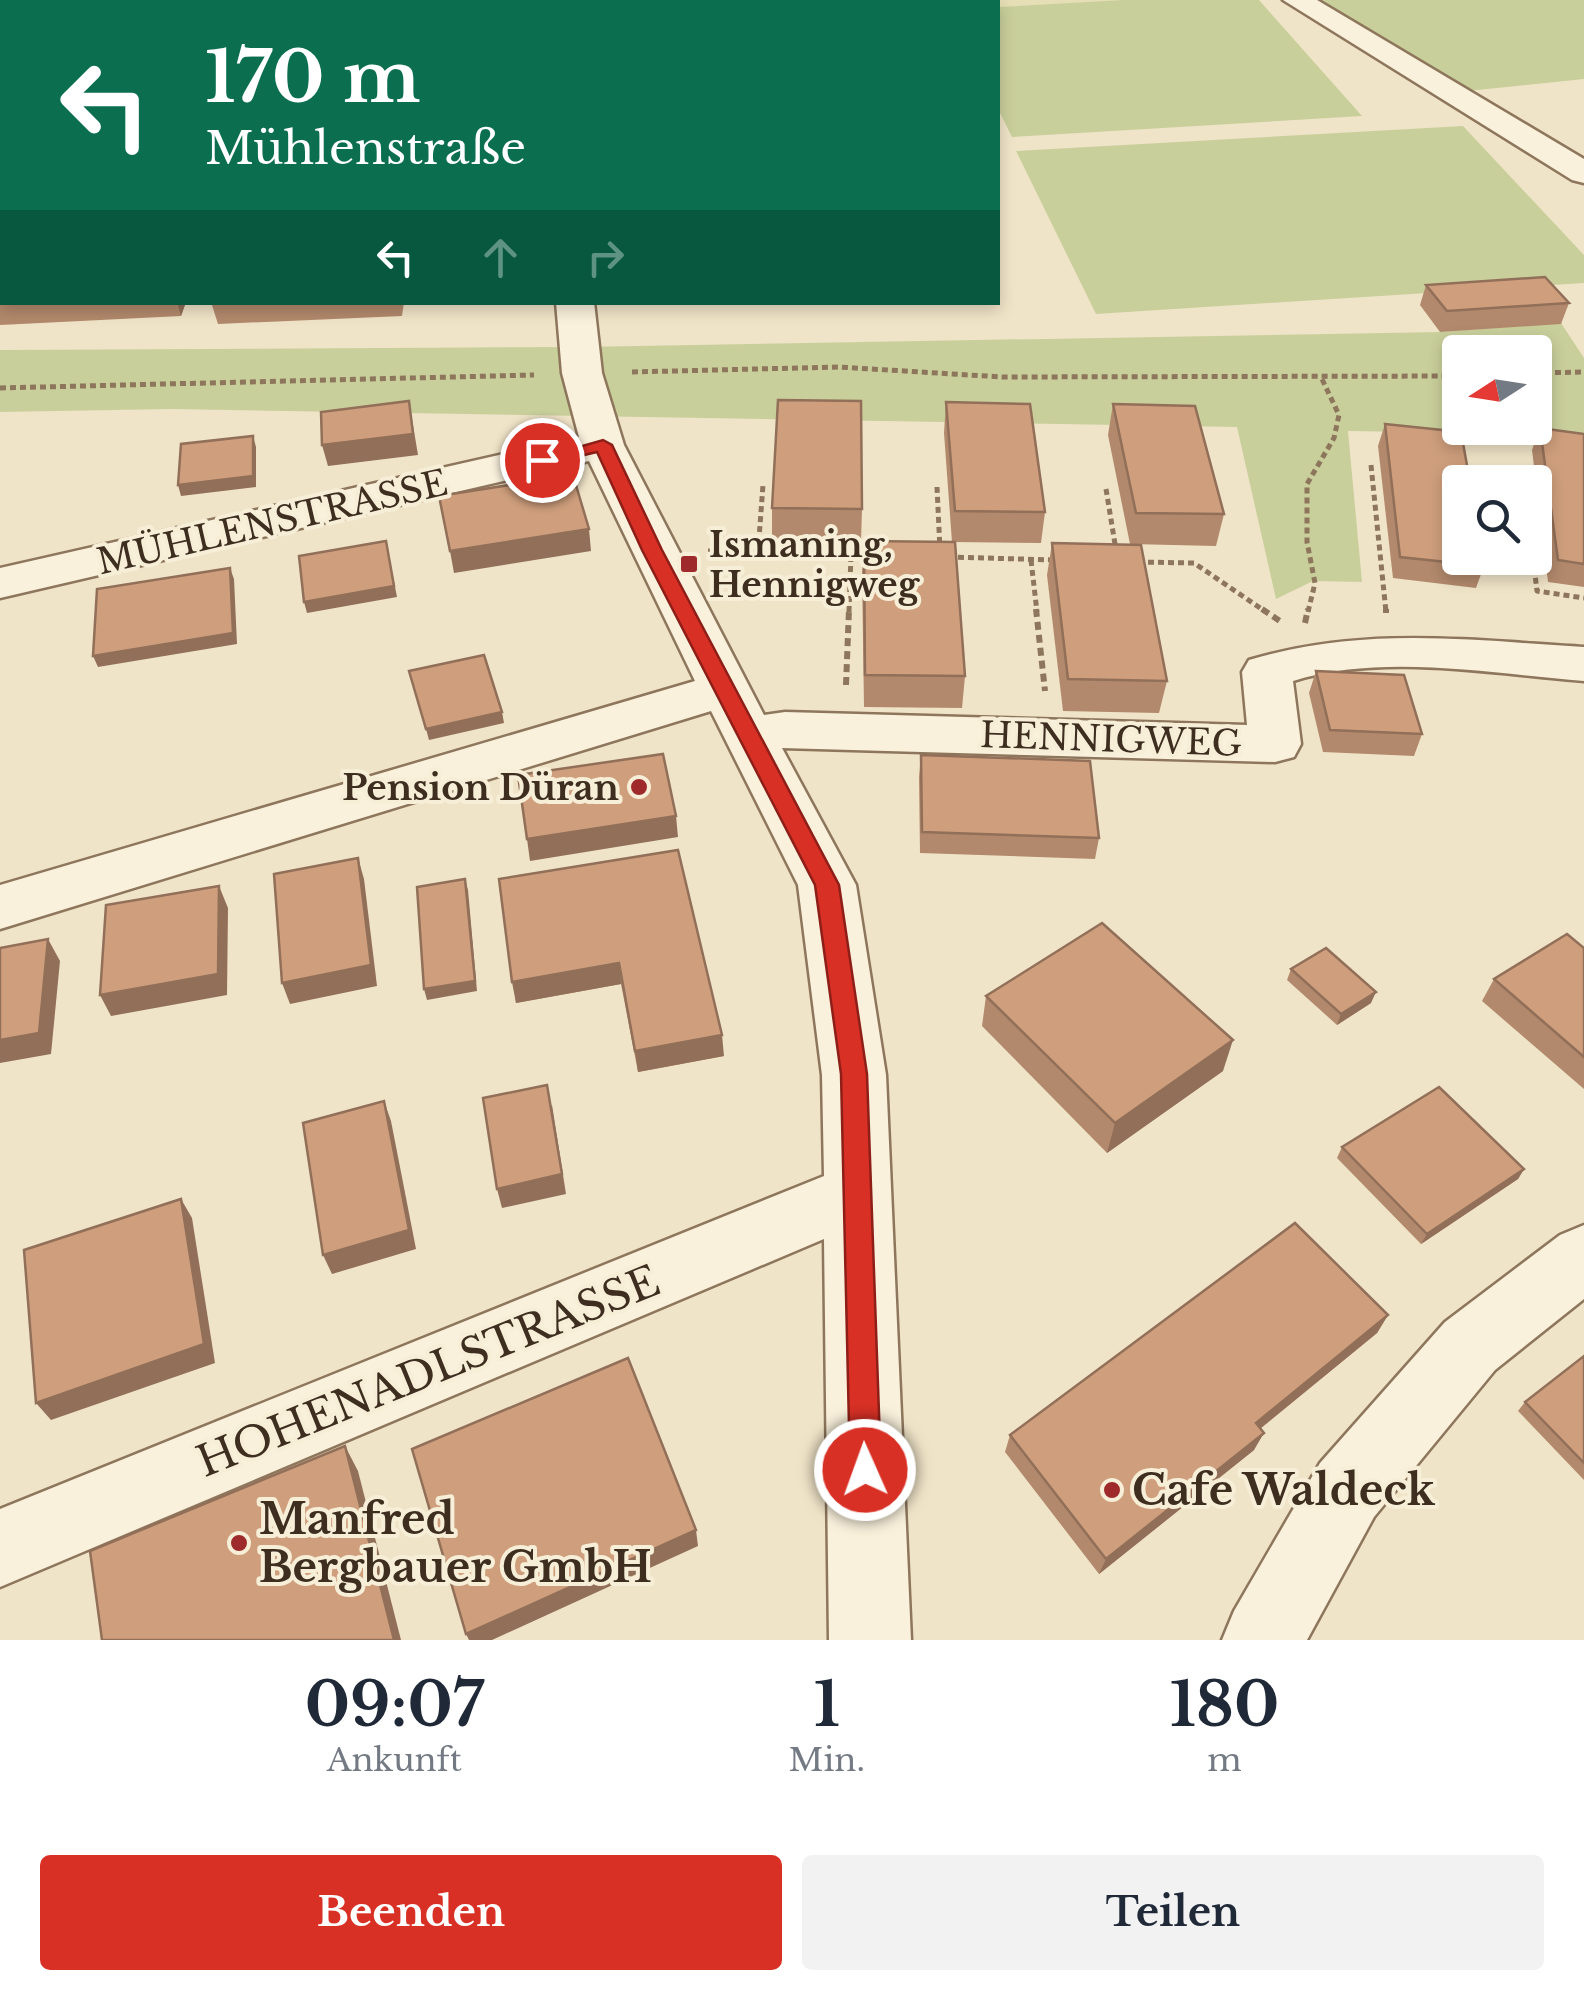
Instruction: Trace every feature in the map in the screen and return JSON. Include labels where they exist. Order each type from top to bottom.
[{"type":"street","points":[[1297,0],[1584,173]]},
{"type":"street","points":[[575,305],[582,374],[603,445],[652,550],[827,885],[854,1074],[870,1640]]},
{"type":"street","name":"MÜHLENSTRASSE","points":[[0,583],[603,445]]},
{"type":"street","points":[[1301,647],[1584,664]]},
{"type":"street","name":"HENNIGWEG","points":[[738,712],[785,730],[1275,744],[1267,672],[1301,647]]},
{"type":"street","points":[[0,907],[738,712]]},
{"type":"street","name":"HOHENADLSTRASSE","points":[[0,1548],[856,1194]]},
{"type":"street","points":[[1263,1640],[1347,1490],[1470,1346],[1584,1256]]},
{"type":"path","points":[[0,388],[838,367],[1002,377],[1442,376]]},
{"type":"path","points":[[1552,373],[1584,372]]},
{"type":"path","points":[[1137,562],[1194,563],[1301,647],[1314,583],[1307,542],[1308,484],[1334,438],[1339,415],[1321,377]]},
{"type":"path","points":[[1370,464],[1390,654]]},
{"type":"path","points":[[758,552],[763,484]]},
{"type":"path","points":[[937,486],[940,557],[1066,560]]},
{"type":"path","points":[[1106,489],[1118,561]]},
{"type":"path","points":[[652,550],[886,556]]},
{"type":"path","points":[[846,688],[851,554]]},
{"type":"path","name":"HENNIGWEG","points":[[1031,559],[1046,692]]},
{"type":"path","points":[[1535,575],[1537,592],[1584,598]]},
{"type":"shaded area","points":[[1000,0],[1123,0],[1000,7]]},
{"type":"green space","points":[[1123,0],[1259,0],[1362,116],[1012,137],[1000,113],[1000,7]]},
{"type":"green space","points":[[1312,0],[1584,0],[1584,79],[1458,92]]},
{"type":"green space","points":[[1463,126],[1584,255],[1584,283],[1096,314],[1016,151]]},
{"type":"green space","points":[[1561,323],[1584,358],[1584,435],[1552,434],[1552,335],[1442,335],[1442,433],[1348,431],[1362,582],[1313,581],[1276,599],[1237,427],[172,409],[0,412],[0,350],[580,347],[1440,332]]},
{"type":"building","points":[[1545,277],[1569,303],[1447,311],[1426,285]]},
{"type":"building","points":[[778,400],[861,401],[862,509],[772,508]]},
{"type":"building","points":[[409,401],[413,434],[322,445],[321,412]]},
{"type":"building","points":[[946,402],[1030,404],[1045,512],[955,511]]},
{"type":"building","points":[[1113,404],[1195,406],[1224,514],[1136,513]]},
{"type":"building","points":[[1385,424],[1442,430],[1442,445],[1463,445],[1467,465],[1442,465],[1442,562],[1400,557]]},
{"type":"building","points":[[1552,430],[1584,434],[1584,564],[1558,560],[1552,516],[1552,465],[1545,465],[1542,445],[1552,445]]},
{"type":"building","points":[[253,436],[253,476],[178,485],[181,444]]},
{"type":"building","points":[[573,475],[589,529],[450,551],[439,496]]},
{"type":"building","points":[[386,541],[394,586],[304,602],[299,556]]},
{"type":"building","points":[[864,541],[955,542],[965,676],[865,675]]},
{"type":"building","points":[[1052,543],[1141,545],[1167,681],[1068,679]]},
{"type":"building","points":[[230,568],[233,633],[93,656],[97,589]]},
{"type":"building","points":[[484,655],[502,712],[426,729],[409,671]]},
{"type":"building","points":[[1316,671],[1404,675],[1422,734],[1330,730]]},
{"type":"building","points":[[663,754],[676,816],[527,839],[518,775]]},
{"type":"building","points":[[921,755],[1090,761],[1099,838],[922,832]]},
{"type":"building","points":[[678,850],[722,1035],[635,1051],[619,963],[512,982],[499,879]]},
{"type":"building","points":[[358,858],[371,965],[282,983],[274,874]]},
{"type":"building","points":[[465,879],[475,981],[424,989],[417,887]]},
{"type":"building","points":[[219,886],[218,974],[100,995],[106,905]]},
{"type":"building","points":[[1102,923],[1233,1040],[1115,1123],[986,996]]},
{"type":"building","points":[[1567,934],[1584,948],[1584,1057],[1494,979]]},
{"type":"building","points":[[48,939],[39,1033],[0,1040],[0,948]]},
{"type":"building","points":[[1326,948],[1376,992],[1341,1014],[1291,969]]},
{"type":"building","points":[[547,1085],[562,1174],[497,1189],[483,1098]]},
{"type":"building","points":[[1439,1087],[1524,1169],[1427,1234],[1342,1147]]},
{"type":"building","points":[[384,1101],[409,1230],[323,1255],[303,1123]]},
{"type":"building","points":[[181,1199],[204,1344],[36,1403],[24,1250]]},
{"type":"building","points":[[1295,1223],[1388,1315],[1256,1423],[1264,1433],[1106,1559],[1010,1435]]},
{"type":"building","points":[[1584,1356],[1584,1463],[1525,1402]]},
{"type":"building","points":[[628,1358],[696,1530],[466,1634],[412,1449]]},
{"type":"building","points":[[345,1446],[394,1640],[102,1640],[90,1551]]},
{"type":"place","name":"Ismaning, Hennigweg","points":[[689,564]]},
{"type":"place","name":"Pension Düran","points":[[639,787]]},
{"type":"place","name":"Cafe Waldeck","points":[[1112,1490]]},
{"type":"place","name":"Manfred Bergbauer GmbH","points":[[239,1543]]},
{"type":"route","points":[[542,460],[603,445],[652,550],[827,885],[854,1074],[865,1470]]}]
